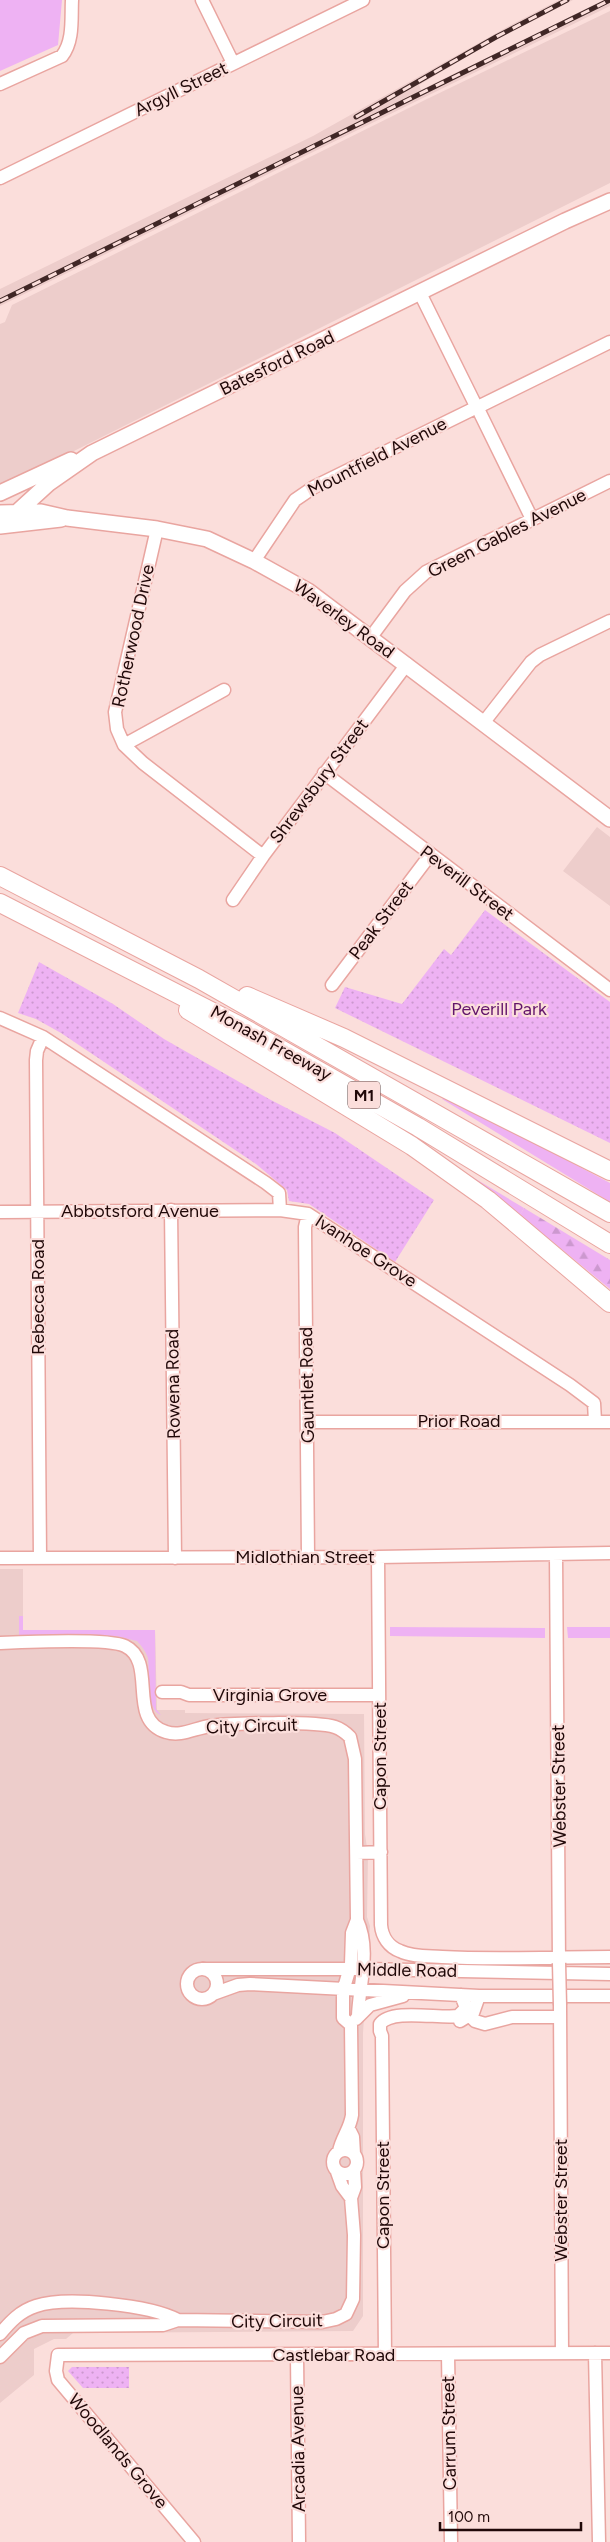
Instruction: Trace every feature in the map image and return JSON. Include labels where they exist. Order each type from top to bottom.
[{"type":"highway","name":"Monash Freeway","points":[[0,876],[199,979],[610,1213]]},
{"type":"highway","name":"Monash Freeway","points":[[0,903],[198,1002],[349,1086],[610,1244]]},
{"type":"highway","points":[[111,959],[178,1004],[397,1135],[488,1200],[610,1303]]},
{"type":"highway","points":[[199,979],[271,1005],[344,1038],[610,1171]]},
{"type":"main road","name":"Batesford Road","points":[[565,221],[610,190]]},
{"type":"main road","name":"Batesford Road","points":[[1,521],[17,512],[49,483],[92,453],[565,221],[610,201]]},
{"type":"main road","points":[[0,493],[49,469],[92,453]]},
{"type":"main road","name":"Waverley Road","points":[[17,512],[41,512],[67,518]]},
{"type":"main road","name":"Waverley Road","points":[[1,521],[67,518],[116,522],[207,539],[254,561],[308,591],[610,819]]},
{"type":"main road","name":"Waverley Road","points":[[584,798],[610,811]]},
{"type":"street","points":[[0,84],[62,56],[68,49],[70,39],[72,0]]},
{"type":"street","points":[[202,0],[233,63]]},
{"type":"street","name":"Argyll Street","points":[[0,178],[363,0]]},
{"type":"street","points":[[420,293],[532,519]]},
{"type":"street","name":"Mountfield Avenue","points":[[254,561],[295,500],[314,487],[610,342]]},
{"type":"street","name":"Green Gables Avenue","points":[[371,637],[405,591],[426,572],[610,481]]},
{"type":"street","name":"Rotherwood Drive","points":[[157,529],[115,712],[117,729],[124,745],[143,763],[263,856]]},
{"type":"street","points":[[484,722],[531,662],[540,655],[610,621]]},
{"type":"street","name":"Shrewsbury Street","points":[[233,900],[324,773],[407,664]]},
{"type":"street","points":[[124,745],[224,690]]},
{"type":"street","name":"Peverill Street","points":[[324,773],[610,990]]},
{"type":"street","name":"Peak Street","points":[[332,985],[430,855]]},
{"type":"street","points":[[0,1018],[43,1037],[266,1183],[279,1193],[280,1210]]},
{"type":"street","name":"Rebecca Road","points":[[40,1558],[36,1060],[37,1051],[43,1037]]},
{"type":"street","name":"Rowena Road","points":[[171,1210],[175,1558]]},
{"type":"street","name":"Abbotsford Avenue","points":[[0,1212],[280,1210]]},
{"type":"street","name":"Ivanhoe Grove","points":[[280,1210],[308,1214],[577,1390],[594,1403],[595,1421]]},
{"type":"street","name":"Gauntlet Road","points":[[308,1214],[305,1227],[308,1556]]},
{"type":"street","name":"Prior Road","points":[[308,1422],[610,1422]]},
{"type":"street","name":"Midlothian Street","points":[[0,1558],[378,1557],[610,1553]]},
{"type":"street","name":"Webster Street","points":[[556,1555],[562,2353]]},
{"type":"street","name":"Capon Street","points":[[378,1557],[381,1929],[385,1939],[396,1950]]},
{"type":"street","name":"City Circuit","points":[[0,1643],[99,1642],[124,1645],[139,1660],[143,1703],[149,1718],[155,1726],[166,1732],[184,1733],[202,1727],[222,1725],[311,1724],[338,1728],[350,1737],[354,1748],[357,1920],[352,1932],[350,1969],[343,1989],[343,2018],[354,2021],[364,1969],[362,1931],[357,1920]]},
{"type":"street","name":"Virginia Grove","points":[[162,1692],[181,1692],[189,1695],[379,1695]]},
{"type":"street","points":[[357,1837],[380,1837]]},
{"type":"street","points":[[357,1854],[381,1852]]},
{"type":"street","name":"Middle Road","points":[[396,1950],[413,1954],[457,1958],[559,1960],[610,1957]]},
{"type":"street","points":[[204,1969],[212,1973],[216,1978],[217,1985],[213,1994],[206,1999],[199,1999],[191,1995],[187,1989],[189,1976],[196,1970],[204,1969]]},
{"type":"street","name":"Middle Road","points":[[204,1969],[364,1969],[610,1974]]},
{"type":"street","name":"Middle Road","points":[[213,1994],[244,1984],[479,1996],[610,1996]]},
{"type":"street","points":[[349,2129],[353,2137],[354,2154],[357,2160],[354,2170],[346,2174],[337,2172],[333,2163],[334,2157],[340,2151],[343,2135],[349,2129],[352,2115],[354,2021],[366,2008],[374,2003],[418,1992]]},
{"type":"street","points":[[461,1995],[470,2013]]},
{"type":"street","points":[[470,2013],[479,1996]]},
{"type":"street","points":[[470,2013],[496,2021],[560,2011]]},
{"type":"street","name":"Capon Street","points":[[385,2354],[382,2036],[387,2026],[393,2022],[458,2021],[470,2013]]},
{"type":"street","points":[[340,2151],[348,2151],[354,2154]]},
{"type":"street","name":"City Circuit","points":[[0,2356],[22,2334],[42,2326],[162,2325],[178,2320],[322,2322],[336,2320],[346,2314],[351,2306],[354,2287],[351,2198],[355,2187],[354,2170]]},
{"type":"street","name":"City Circuit","points":[[337,2172],[342,2186],[351,2198]]},
{"type":"street","name":"City Circuit","points":[[0,2334],[21,2313],[47,2304],[126,2305],[166,2314],[178,2320]]},
{"type":"street","points":[[595,2353],[599,2542]]},
{"type":"street","name":"Castlebar Road","points":[[58,2355],[610,2353]]},
{"type":"street","name":"Carrum Street","points":[[448,2354],[451,2542]]},
{"type":"street","name":"Woodlands Grove","points":[[58,2355],[56,2374],[58,2380],[194,2542]]},
{"type":"street","name":"Arcadia Avenue","points":[[297,2355],[298,2542]]},
{"type":"shaded area","points":[[559,0],[573,0],[490,43],[419,85],[421,90],[604,0],[610,0],[610,6],[0,306],[0,289],[313,136]]},
{"type":"shaded area","points":[[610,11],[610,183],[0,488],[0,324],[5,322],[12,305],[427,99]]},
{"type":"shaded area","points":[[597,827],[610,837],[610,906],[563,871]]},
{"type":"shaded area","points":[[0,1569],[23,1569],[23,1630],[155,1630],[157,1710],[185,1710],[185,1713],[364,1714],[365,1834],[368,1855],[367,1917],[370,1926],[363,2033],[363,2316],[353,2331],[73,2333],[66,2339],[54,2339],[34,2349],[34,2375],[0,2403]]},
{"type":"green space","points":[[0,0],[62,0],[58,45],[0,71]]},
{"type":"green space","name":"Peverill Park","points":[[485,910],[610,1002],[610,1143],[335,1008],[345,987],[402,1004],[444,949],[451,955]]},
{"type":"green space","points":[[39,962],[113,1004],[164,1039],[269,1099],[335,1133],[434,1200],[395,1262],[309,1204],[289,1201],[287,1190],[256,1164],[61,1033],[36,1019],[18,1013]]},
{"type":"green space","points":[[446,1096],[610,1183],[610,1202],[442,1099]]},
{"type":"green space","points":[[459,1169],[524,1208],[520,1215],[459,1172]]},
{"type":"green space","points":[[524,1208],[610,1260],[610,1289],[520,1215]]},
{"type":"green space","points":[[19,1616],[23,1616],[23,1630],[155,1630],[156,1709],[161,1715],[152,1706],[149,1690],[148,1658],[144,1649],[137,1641],[116,1636],[19,1636]]},
{"type":"green space","points":[[390,1627],[545,1628],[545,1638],[390,1636]]},
{"type":"green space","points":[[567,1627],[610,1627],[610,1638],[568,1638]]},
{"type":"green space","points":[[72,2367],[129,2367],[129,2388],[83,2388],[68,2371]]},
{"type":"railway","points":[[356,117],[496,37],[567,0]]},
{"type":"railway","points":[[0,301],[610,0]]}]
